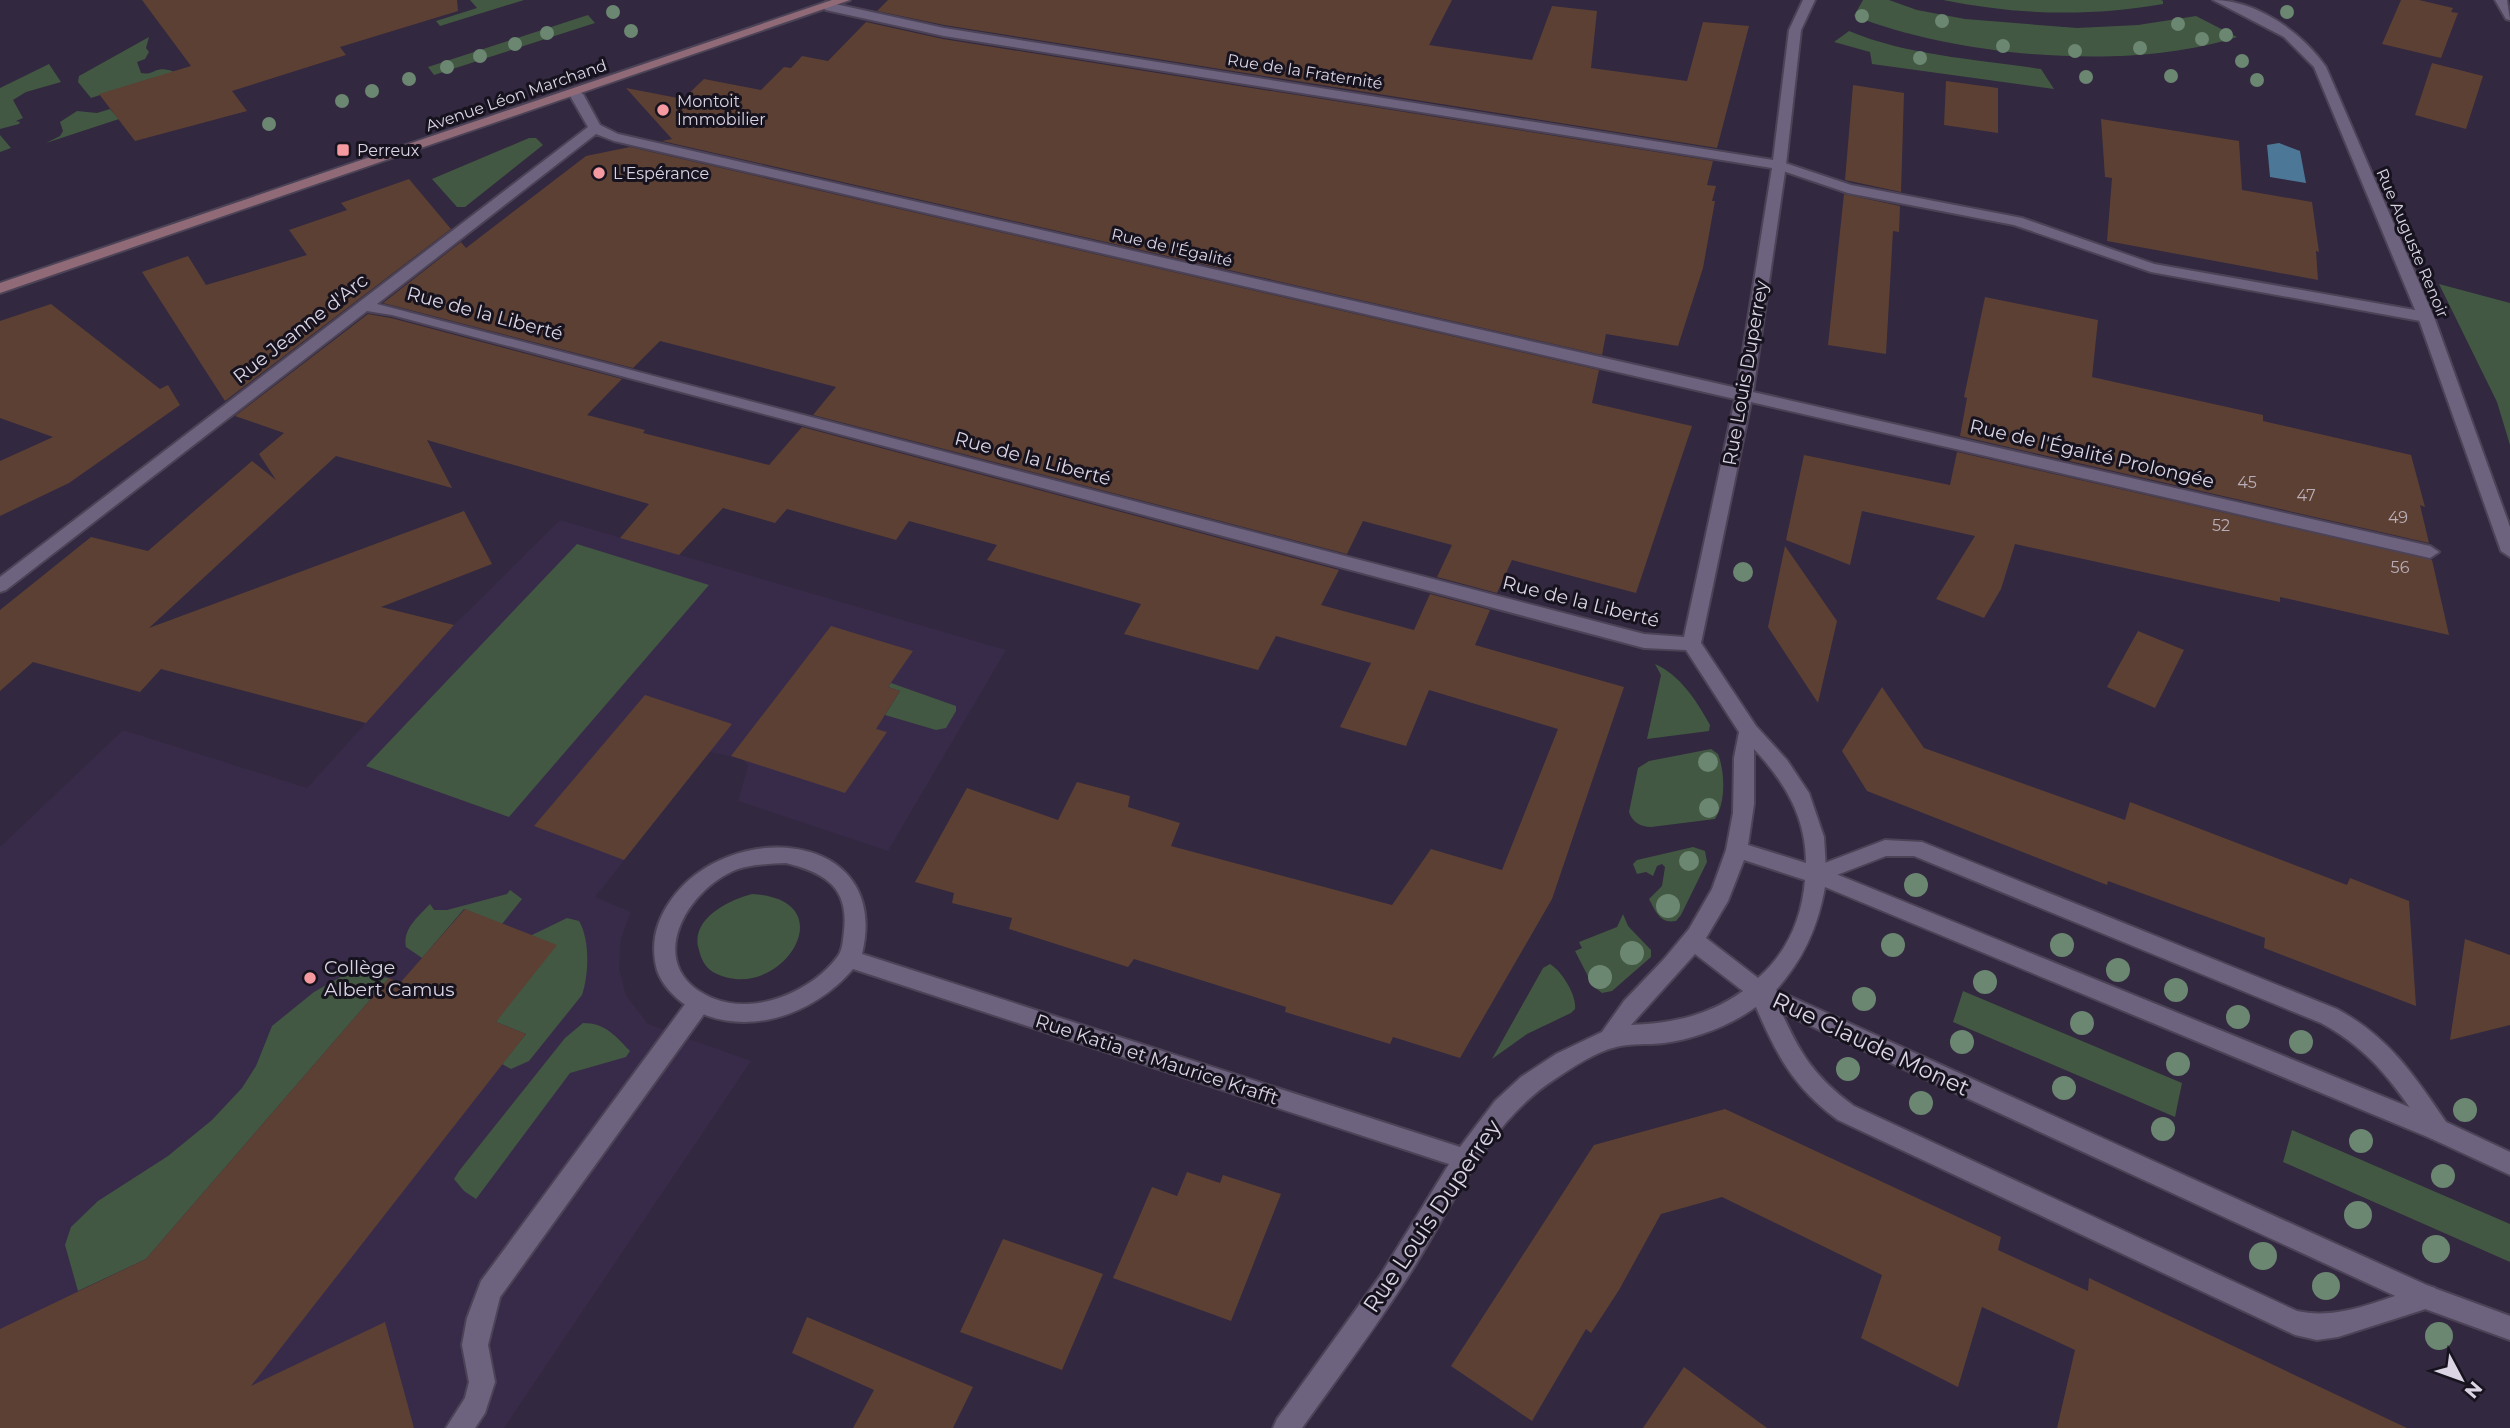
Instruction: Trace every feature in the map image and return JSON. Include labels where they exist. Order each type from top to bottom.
[{"type":"main road","name":"Avenue Léon Marchand","points":[[0,288],[576,94],[844,0]]},
{"type":"street","name":"Rue Louis Duperrey","points":[[1286,1428],[1402,1264],[1465,1159],[1524,1088],[1610,1038],[1670,1032],[1696,1026],[1720,1017],[1761,993],[1781,969],[1800,939],[1812,911],[1817,848],[1800,792],[1784,766],[1749,730],[1692,644],[1744,395],[1779,165],[1794,30],[1809,0]]},
{"type":"street","name":"Rue Auguste Renoir","points":[[2219,0],[2286,31],[2304,45],[2315,59],[2426,317],[2510,551]]},
{"type":"street","points":[[2501,0],[2510,16]]},
{"type":"street","name":"Rue de la Fraternité","points":[[826,6],[957,34],[1779,165],[1848,189],[2017,221],[2151,268],[2426,317]]},
{"type":"street","points":[[576,94],[595,128]]},
{"type":"street","name":"Rue Jeanne d'Arc","points":[[0,586],[595,128]]},
{"type":"street","name":"Rue de l'Égalité","points":[[595,128],[614,137],[1744,395]]},
{"type":"street","name":"Rue de la Liberté","points":[[364,306],[406,314],[1644,641],[1692,644]]},
{"type":"street","name":"Rue de l'Égalité Prolongée","points":[[1744,395],[2430,552]]},
{"type":"street","name":"Rue Louis Duperrey","points":[[1610,1038],[1625,1012],[1672,966],[1693,940],[1718,900],[1737,850],[1744,804],[1741,758],[1749,730]]},
{"type":"street","points":[[1816,875],[1873,851],[1899,846],[1915,848],[2291,1000],[2329,1016],[2367,1040],[2401,1074],[2438,1130]]},
{"type":"street","points":[[1737,850],[1816,875],[2438,1130],[2510,1164]]},
{"type":"street","points":[[786,855],[815,860],[838,875],[853,895],[858,921],[849,959],[811,993],[782,1007],[749,1014],[718,1011],[699,1003],[691,1000],[673,982],[663,958],[665,932],[676,907],[697,884],[724,866],[755,856],[786,855]]},
{"type":"street","points":[[1693,940],[1761,993]]},
{"type":"street","name":"Rue Katia et Maurice Krafft","points":[[849,959],[1465,1159]]},
{"type":"street","name":"Rue Claude Monet","points":[[1761,993],[1791,1060],[1803,1079],[1823,1098],[1846,1113],[2295,1323],[2317,1328],[2338,1325],[2426,1297]]},
{"type":"street","name":"Rue Claude Monet","points":[[1761,993],[2426,1297],[2510,1328]]},
{"type":"street","points":[[459,1428],[476,1404],[482,1382],[475,1345],[480,1318],[490,1290],[699,1003]]},
{"type":"shaded area","name":"Collège Albert Camus","points":[[560,520],[1006,650],[888,851],[738,801],[748,766],[742,759],[710,752],[595,897],[631,912],[621,939],[619,969],[626,995],[648,1024],[751,1061],[504,1428],[0,1428],[0,847],[123,730],[307,788],[454,625]]},
{"type":"green space","points":[[470,0],[524,0],[440,26],[436,21],[477,8]]},
{"type":"green space","points":[[1863,0],[1889,0],[1917,10],[1965,19],[2077,28],[2138,25],[2196,16],[2237,37],[2194,48],[2096,57],[1993,50],[1943,42],[1854,16]]},
{"type":"green space","points":[[1943,0],[2161,0],[2163,4],[2108,11],[2053,12],[1998,9]]},
{"type":"green space","points":[[588,15],[595,23],[434,75],[428,67]]},
{"type":"green space","points":[[1849,31],[1919,51],[2041,69],[2054,89],[1872,64],[1870,52],[1834,42]]},
{"type":"green space","points":[[149,37],[146,48],[149,52],[145,59],[137,62],[141,73],[164,69],[177,73],[91,98],[78,82],[79,76]]},
{"type":"green space","points":[[49,64],[61,82],[26,92],[13,100],[23,118],[16,121],[20,122],[19,124],[0,129],[0,88]]},
{"type":"green space","points":[[110,109],[119,119],[46,143],[60,136],[63,131],[60,122],[77,111],[97,113]]},
{"type":"green space","points":[[0,135],[11,148],[0,152]]},
{"type":"green space","points":[[529,138],[536,138],[543,145],[465,207],[457,207],[432,179]]},
{"type":"green space","points":[[2439,284],[2510,303],[2510,445],[2497,402]]},
{"type":"green space","points":[[577,544],[709,585],[509,817],[366,766]]},
{"type":"green space","points":[[1655,664],[1672,675],[1687,690],[1710,725],[1709,731],[1647,739],[1661,675]]},
{"type":"green space","points":[[891,683],[956,706],[946,728],[936,730],[885,715],[900,691],[888,687]]},
{"type":"green space","points":[[1711,749],[1718,754],[1723,778],[1723,796],[1715,819],[1651,827],[1640,825],[1630,816],[1638,768],[1649,761]]},
{"type":"green space","points":[[1693,847],[1705,851],[1707,862],[1681,915],[1676,921],[1666,921],[1659,916],[1649,899],[1662,886],[1665,867],[1662,864],[1657,866],[1653,876],[1646,872],[1637,874],[1633,864],[1637,860]]},
{"type":"green space","points":[[510,890],[522,899],[502,924],[464,909],[422,958],[406,947],[405,940],[409,929],[430,904],[434,910],[447,910],[507,894]]},
{"type":"green space","points":[[752,894],[781,900],[796,913],[800,930],[794,948],[780,964],[760,976],[737,979],[713,972],[702,960],[697,939],[700,929],[722,906]]},
{"type":"green space","points":[[1623,914],[1628,926],[1651,950],[1651,957],[1612,991],[1602,993],[1593,986],[1575,951],[1582,948],[1579,942],[1617,927]]},
{"type":"green space","points":[[567,918],[579,921],[587,947],[587,968],[582,995],[529,1061],[511,1069],[502,1064],[526,1034],[496,1022],[532,935]]},
{"type":"green space","points":[[1550,964],[1568,984],[1574,997],[1575,1009],[1527,1034],[1492,1059],[1543,968]]},
{"type":"green space","points":[[357,973],[389,978],[146,1259],[78,1291],[65,1245],[71,1227],[98,1201],[168,1156],[212,1120],[242,1088],[256,1066],[272,1026],[314,992],[344,975]]},
{"type":"green space","points":[[1963,991],[2182,1083],[2175,1117],[1953,1022]]},
{"type":"green space","points":[[583,1023],[604,1028],[630,1051],[626,1057],[570,1073],[476,1199],[464,1191],[454,1179],[565,1038]]},
{"type":"green space","points":[[2292,1130],[2510,1224],[2510,1262],[2283,1162]]},
{"type":"water","points":[[2279,143],[2300,151],[2306,183],[2270,177],[2267,145]]},
{"type":"building","points":[[142,0],[457,0],[458,11],[340,47],[346,55],[232,91],[247,111],[135,141],[99,94],[191,66]]},
{"type":"building","points":[[888,0],[1452,0],[1429,45],[1532,60],[1552,6],[1597,11],[1591,68],[1687,81],[1703,22],[1749,26],[1717,148],[944,25],[877,11]]},
{"type":"building","points":[[2401,0],[2419,0],[2453,8],[2451,12],[2458,13],[2441,58],[2382,44]]},
{"type":"building","points":[[866,22],[943,39],[1713,161],[1707,185],[1716,186],[1712,201],[1715,201],[1703,268],[1678,346],[1606,334],[1602,355],[662,141],[672,139],[626,88],[683,99],[704,79],[761,90],[784,67],[791,68],[802,56],[828,61]]},
{"type":"building","points":[[2432,63],[2483,76],[2466,129],[2415,115]]},
{"type":"building","points":[[1946,81],[1998,88],[1998,133],[1944,125]]},
{"type":"building","points":[[1853,85],[1904,93],[1901,192],[1845,180]]},
{"type":"building","points":[[2101,119],[2239,141],[2242,190],[2312,202],[2319,252],[2316,251],[2318,280],[2107,241],[2112,178],[2105,177]]},
{"type":"building","points":[[630,147],[1599,370],[1592,403],[1692,426],[1636,593],[1512,560],[1497,593],[1437,577],[1452,545],[1363,521],[1347,554],[813,415],[836,387],[707,353],[660,341],[633,368],[383,303],[461,242],[466,248],[586,156]]},
{"type":"building","points":[[409,179],[451,229],[225,401],[142,272],[188,256],[206,285],[307,255],[289,230],[347,210],[341,203]]},
{"type":"building","points":[[1844,194],[1900,206],[1899,232],[1893,231],[1886,354],[1828,345]]},
{"type":"building","points":[[1985,297],[2098,320],[2092,377],[2263,415],[2263,421],[2411,455],[2425,507],[2420,505],[2429,543],[1960,436],[1967,398],[1964,397]]},
{"type":"building","points":[[51,304],[160,389],[168,385],[180,405],[69,483],[0,516],[0,461],[53,437],[0,418],[0,321]]},
{"type":"building","points":[[368,314],[622,379],[587,415],[645,430],[643,433],[769,465],[802,427],[1339,570],[1321,605],[1414,630],[1430,594],[1490,610],[1475,645],[1624,687],[1552,899],[1460,1058],[1393,1037],[1390,1044],[1285,1012],[1286,1007],[1134,959],[1128,967],[1009,929],[1012,918],[952,903],[954,893],[915,882],[967,788],[1058,820],[1077,782],[1130,796],[1128,807],[1180,823],[1171,846],[1392,905],[1431,849],[1502,870],[1558,729],[1429,690],[1406,746],[1340,727],[1371,663],[1276,636],[1258,670],[1124,634],[1141,604],[987,560],[997,545],[909,521],[896,540],[787,509],[775,523],[723,508],[679,555],[620,538],[649,504],[427,440],[452,488],[336,456],[149,628],[464,511],[492,564],[381,607],[454,625],[366,723],[161,669],[140,692],[33,662],[0,691],[0,610],[91,537],[148,551],[252,461],[276,480],[259,454],[284,433],[235,416]]},
{"type":"building","points":[[1957,452],[2432,560],[2449,635],[2280,597],[2280,602],[2015,544],[2001,589],[1984,618],[1936,599],[1975,536],[1862,511],[1850,565],[1786,540],[1804,455],[1950,485]]},
{"type":"building","points":[[1785,546],[1837,621],[1818,703],[1768,627]]},
{"type":"building","points":[[831,626],[913,651],[888,687],[900,691],[876,729],[887,732],[845,793],[731,756]]},
{"type":"building","points":[[2138,631],[2184,650],[2155,708],[2107,687]]},
{"type":"building","points":[[1882,687],[1924,748],[2125,820],[2130,802],[2347,885],[2350,878],[2409,901],[2416,1006],[2264,948],[2265,938],[2108,881],[2107,885],[1867,791],[1842,751]]},
{"type":"building","points":[[645,695],[732,724],[624,860],[534,826]]},
{"type":"building","points":[[465,909],[557,945],[496,1022],[526,1034],[251,1386],[385,1322],[414,1428],[0,1428],[0,1329],[146,1259],[389,978],[400,983]]},
{"type":"building","points":[[2465,939],[2510,955],[2510,1025],[2450,1040]]},
{"type":"building","points":[[1725,1109],[2001,1237],[1998,1250],[2088,1291],[2089,1278],[2407,1428],[2057,1428],[2075,1350],[1982,1307],[1958,1387],[1861,1338],[1882,1275],[1722,1197],[1661,1214],[1619,1290],[1591,1333],[1586,1329],[1532,1421],[1451,1366],[1594,1145]]},
{"type":"building","points":[[1187,1172],[1220,1183],[1223,1175],[1281,1194],[1231,1321],[1113,1278],[1152,1187],[1177,1196]]},
{"type":"building","points":[[1003,1239],[1103,1274],[1062,1370],[960,1332]]},
{"type":"building","points":[[807,1317],[973,1387],[953,1428],[853,1428],[874,1390],[792,1353]]},
{"type":"building","points":[[1684,1367],[1767,1428],[1643,1428]]},
{"type":"place","name":"Montoit Immobilier","points":[[663,110]]},
{"type":"place","name":"Perreux","points":[[343,150]]},
{"type":"place","name":"L'Espérance","points":[[599,173]]},
{"type":"place","name":"Collège Albert Camus","points":[[310,978]]}]
